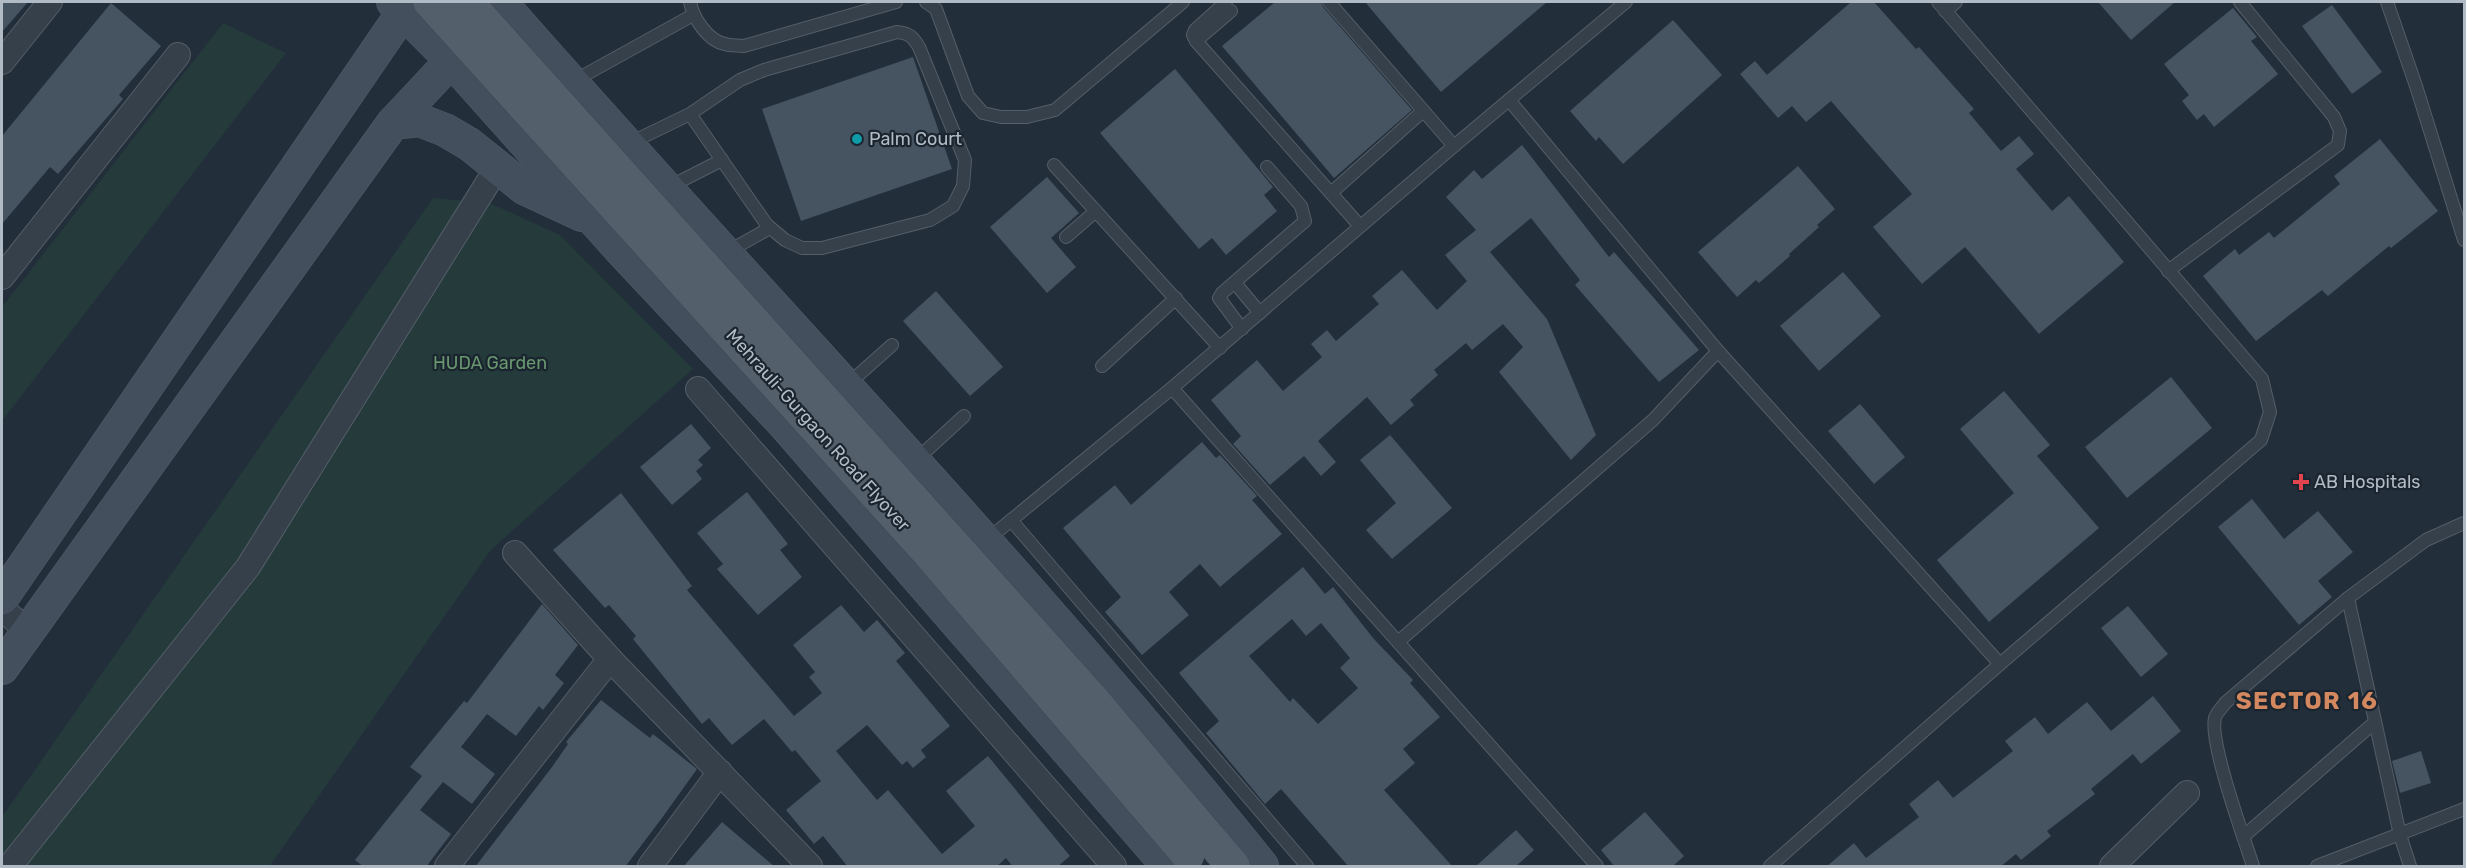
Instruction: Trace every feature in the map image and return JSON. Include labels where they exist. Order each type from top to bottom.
[{"type":"main road","name":"Mehrauli-Gurgaon Road Flyover","points":[[467,2],[1084,690],[1190,857]]},
{"type":"main road","name":"Mehrauli-Gurgaon Road Flyover","points":[[409,4],[928,552],[1190,857],[1233,867]]},
{"type":"street","points":[[2,62],[50,2]]},
{"type":"street","points":[[2,598],[409,4],[451,60],[595,221],[784,425],[1139,833],[1190,857]]},
{"type":"street","points":[[2,668],[393,123],[506,4],[579,92],[665,189],[986,541],[1209,800],[1262,867]]},
{"type":"street","points":[[2,277],[178,55]]},
{"type":"street","points":[[532,151],[579,92]]},
{"type":"street","points":[[393,123],[419,120],[445,130],[469,144],[524,188],[595,221]]},
{"type":"street","points":[[10,867],[248,567],[497,168]]},
{"type":"street","points":[[698,389],[1114,867]]},
{"type":"street","points":[[515,553],[610,659],[810,867]]},
{"type":"street","points":[[2,609],[29,632]]},
{"type":"street","points":[[447,867],[610,659]]},
{"type":"street","points":[[650,867],[720,772]]},
{"type":"street","points":[[2112,867],[2187,793]]},
{"type":"street","points":[[1139,833],[1144,867]]},
{"type":"lane","points":[[690,2],[693,15],[700,27],[723,44],[744,45],[896,2]]},
{"type":"lane","points":[[926,2],[936,9],[968,96],[983,113],[1001,117],[1027,117],[1055,110],[1183,2]]},
{"type":"lane","points":[[1329,2],[1454,146]]},
{"type":"lane","points":[[986,541],[1220,348],[1360,226],[1626,2]]},
{"type":"lane","points":[[1770,867],[2000,664],[2261,441],[2270,412],[2262,379],[1941,6],[1956,2]]},
{"type":"lane","points":[[2168,271],[2338,145],[2340,131],[2334,117],[2240,2]]},
{"type":"lane","points":[[2387,2],[2464,240]]},
{"type":"lane","points":[[1228,6],[1196,30],[1193,35],[1196,41],[1360,226]]},
{"type":"lane","points":[[579,92],[693,15]]},
{"type":"lane","points":[[626,145],[690,114],[740,80],[764,70],[897,32],[905,32],[913,37],[965,160],[963,186],[953,206],[930,220],[822,248],[802,248],[785,240],[770,228],[690,114]]},
{"type":"lane","points":[[1509,100],[1718,351],[2000,664]]},
{"type":"lane","points":[[1331,194],[1423,111]]},
{"type":"lane","points":[[665,189],[722,160]]},
{"type":"lane","points":[[1054,165],[1220,348]]},
{"type":"lane","points":[[1242,328],[1219,298],[1305,221],[1301,206],[1267,167]]},
{"type":"lane","points":[[1066,237],[1096,212]]},
{"type":"lane","points":[[724,253],[770,228]]},
{"type":"lane","points":[[1235,283],[1260,313]]},
{"type":"lane","points":[[1101,366],[1176,298]]},
{"type":"lane","points":[[845,386],[892,345]]},
{"type":"lane","points":[[1398,642],[1653,420],[1718,351]]},
{"type":"lane","points":[[1172,388],[1597,867]]},
{"type":"lane","points":[[914,462],[964,416]]},
{"type":"lane","points":[[1011,520],[1307,867]]},
{"type":"lane","points":[[2253,867],[2218,752],[2214,732],[2215,717],[2225,703],[2348,598],[2426,540],[2464,523]]},
{"type":"lane","points":[[2348,598],[2400,835],[2410,867]]},
{"type":"lane","points":[[2244,836],[2375,722]]},
{"type":"lane","points":[[2317,867],[2464,809]]},
{"type":"green space","points":[[223,23],[286,53],[2,421],[2,307]]},
{"type":"green space","name":"HUDA Garden","points":[[433,198],[490,203],[560,235],[693,369],[491,550],[270,866],[2,866],[2,817]]},
{"type":"building","points":[[2,2],[28,2],[2,32]]},
{"type":"building","points":[[1275,2],[1321,2],[1412,110],[1334,178],[1222,46]]},
{"type":"building","points":[[1365,2],[1547,2],[1441,92]]},
{"type":"building","points":[[1851,2],[1874,2],[1916,49],[1919,47],[1974,109],[1969,113],[2001,151],[2019,136],[2034,154],[2016,169],[2052,211],[2069,196],[2124,262],[2039,334],[1965,247],[1922,284],[1873,227],[1912,194],[1831,101],[1806,122],[1792,106],[1778,118],[1740,74],[1755,61],[1767,75]]},
{"type":"building","points":[[2098,2],[2175,2],[2131,40]]},
{"type":"building","points":[[111,3],[161,46],[119,95],[123,99],[58,174],[50,167],[2,224],[2,136]]},
{"type":"building","points":[[2332,5],[2382,72],[2352,94],[2302,26]]},
{"type":"building","points":[[2233,8],[2257,37],[2251,41],[2278,74],[2214,127],[2204,114],[2197,120],[2182,101],[2189,95],[2164,64]]},
{"type":"building","points":[[1673,20],[1722,75],[1623,164],[1599,137],[1596,141],[1570,111]]},
{"type":"building","name":"Palm Court","points":[[913,57],[952,169],[801,221],[762,109]]},
{"type":"building","points":[[1175,69],[1273,187],[1264,195],[1277,211],[1226,255],[1212,238],[1199,249],[1100,133]]},
{"type":"building","points":[[2380,139],[2438,211],[2391,248],[2389,246],[2328,296],[2322,290],[2256,341],[2203,276],[2235,249],[2239,255],[2269,232],[2274,238],[2340,184],[2334,176]]},
{"type":"building","points":[[1522,145],[1609,257],[1614,252],[1699,350],[1659,382],[1575,285],[1580,280],[1531,218],[1490,252],[1547,319],[1596,435],[1571,460],[1499,372],[1523,347],[1503,324],[1472,350],[1466,343],[1434,370],[1438,375],[1410,400],[1414,405],[1391,425],[1367,397],[1318,441],[1336,462],[1321,476],[1304,456],[1270,485],[1233,444],[1241,436],[1211,400],[1257,360],[1283,391],[1322,357],[1311,344],[1327,330],[1336,341],[1379,304],[1372,296],[1402,270],[1437,310],[1467,281],[1445,255],[1476,230],[1446,197],[1474,170],[1482,179]]},
{"type":"building","points":[[1798,166],[1835,209],[1789,254],[1790,256],[1759,283],[1756,280],[1737,297],[1698,252]]},
{"type":"building","points":[[1047,177],[1079,213],[1051,238],[1076,267],[1047,293],[990,227]]},
{"type":"building","points":[[1843,272],[1881,316],[1819,371],[1780,326]]},
{"type":"building","points":[[936,291],[1003,367],[970,396],[903,321]]},
{"type":"building","points":[[2171,377],[2212,428],[2127,498],[2085,447]]},
{"type":"building","points":[[2004,391],[2050,445],[2037,456],[2099,528],[1989,622],[1937,560],[2014,493],[1960,429]]},
{"type":"building","points":[[1860,404],[1905,457],[1874,484],[1828,431]]},
{"type":"building","points":[[691,424],[711,448],[698,460],[703,465],[696,471],[702,479],[672,505],[640,467]]},
{"type":"building","points":[[1390,435],[1452,508],[1392,559],[1366,530],[1396,503],[1360,460]]},
{"type":"building","points":[[1202,442],[1216,458],[1220,455],[1257,496],[1252,500],[1282,534],[1220,587],[1200,564],[1169,592],[1189,615],[1142,655],[1105,612],[1121,597],[1063,528],[1115,485],[1131,505]]},
{"type":"building","points":[[747,492],[788,544],[780,550],[802,577],[758,615],[717,569],[723,564],[697,533]]},
{"type":"building","points":[[621,493],[692,586],[687,590],[794,716],[822,693],[809,677],[815,672],[793,645],[841,605],[864,632],[877,620],[905,653],[896,661],[950,726],[921,750],[926,757],[913,768],[907,761],[902,765],[867,725],[836,751],[877,800],[888,790],[942,854],[975,826],[946,791],[988,756],[1070,856],[1057,867],[1013,867],[1006,858],[996,867],[848,867],[823,836],[814,844],[786,810],[821,781],[795,750],[792,752],[764,719],[732,745],[709,718],[702,724],[633,639],[636,636],[609,605],[605,608],[553,550]]},
{"type":"building","points":[[2252,499],[2284,539],[2318,511],[2353,552],[2318,581],[2332,597],[2299,625],[2218,527]]},
{"type":"building","points":[[1303,567],[1325,594],[1333,587],[1373,638],[1413,680],[1410,683],[1440,717],[1403,749],[1415,763],[1384,790],[1453,867],[1349,867],[1281,789],[1265,804],[1206,733],[1219,721],[1179,673]],"holes":[[[1292,619],[1306,636],[1321,623],[1350,658],[1340,668],[1358,688],[1318,724],[1293,698],[1290,702],[1249,656]]]},
{"type":"building","points":[[542,604],[578,645],[555,675],[564,683],[543,710],[539,706],[516,736],[487,714],[461,747],[495,774],[472,804],[443,782],[420,810],[451,834],[426,867],[364,867],[355,860],[422,776],[410,767],[464,701],[467,703]]},
{"type":"building","points":[[2128,606],[2168,654],[2141,677],[2101,628]]},
{"type":"building","points":[[2153,696],[2181,731],[2141,764],[2133,754],[2091,789],[2095,794],[2047,831],[2051,836],[2021,860],[2016,854],[2000,867],[1826,867],[1854,843],[1866,858],[1919,817],[1909,804],[1938,780],[1953,798],[2013,751],[2005,741],[2035,717],[2048,734],[2087,702],[2111,731]]},
{"type":"building","points":[[601,700],[650,738],[653,734],[697,769],[662,818],[625,867],[475,867],[552,767],[568,744],[566,742]]},
{"type":"building","points":[[2421,751],[2431,783],[2400,793],[2392,761]]},
{"type":"building","points":[[1645,812],[1684,856],[1672,867],[1615,867],[1601,850]]},
{"type":"building","points":[[722,822],[775,867],[683,867]]},
{"type":"building","points":[[1516,830],[1534,850],[1515,867],[1475,867]]},
{"type":"place","name":"Palm Court","points":[[857,139]]},
{"type":"place","name":"AB Hospitals","points":[[2301,482]]},
{"type":"district","name":"SECTOR 16","points":[[2307,701]]}]
